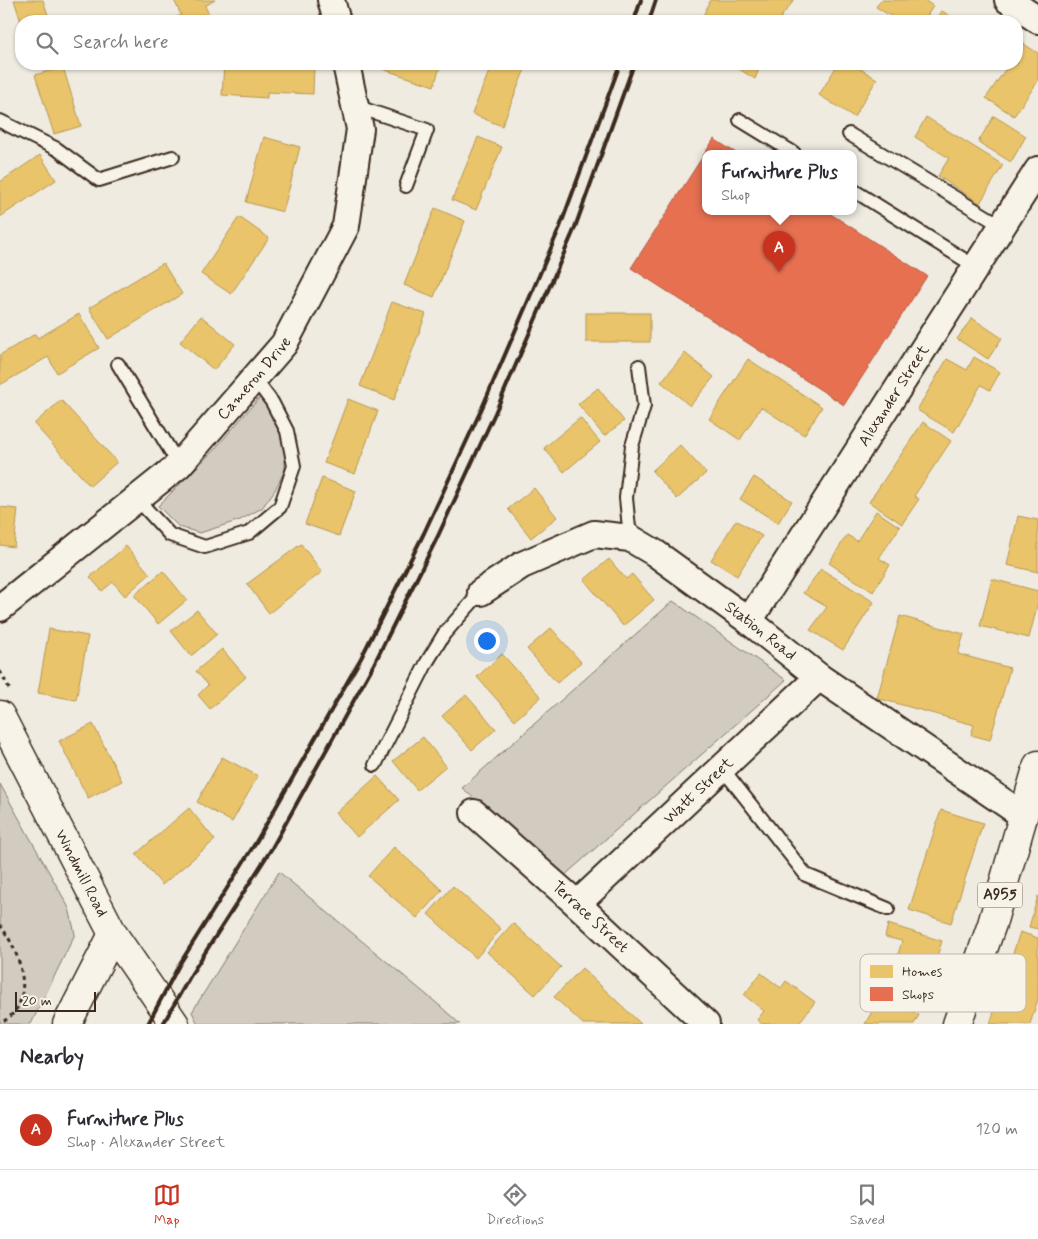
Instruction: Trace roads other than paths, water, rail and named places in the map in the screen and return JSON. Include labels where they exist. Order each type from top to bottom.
[{"type":"main road","name":"Windmill Road","points":[[0,715],[113,934],[175,1024]]},
{"type":"main road","name":"A955","points":[[982,954],[1038,765]]},
{"type":"main road","points":[[67,1024],[113,934]]},
{"type":"main road","name":"A955","points":[[957,1024],[961,1012]]},
{"type":"street","points":[[331,0],[335,15]]},
{"type":"street","points":[[1008,0],[1038,20]]},
{"type":"street","name":"Cameron Drive","points":[[0,608],[179,465],[284,344],[346,226],[360,129],[347,70]]},
{"type":"street","name":"Alexander Street","points":[[749,621],[1038,170]]},
{"type":"street","name":"Station Road","points":[[481,592],[522,565],[594,534],[630,538],[655,553],[749,621],[819,677],[1024,816]]},
{"type":"street","name":"Watt Street","points":[[578,904],[819,677]]},
{"type":"street","name":"Terrace Street","points":[[474,813],[578,904],[706,1024]]},
{"type":"lane","points":[[355,106],[427,130],[406,186]]},
{"type":"lane","points":[[740,120],[789,150]]},
{"type":"lane","points":[[0,122],[57,149],[99,180],[173,158]]},
{"type":"lane","points":[[849,134],[1002,226]]},
{"type":"lane","points":[[857,193],[976,267]]},
{"type":"lane","points":[[118,364],[179,465]]},
{"type":"lane","points":[[630,538],[626,498],[632,446],[644,406],[639,366]]},
{"type":"lane","points":[[137,499],[170,535],[205,547],[249,533],[280,507],[294,466],[287,431],[272,402],[254,378]]},
{"type":"lane","points":[[375,765],[444,634],[481,592]]},
{"type":"lane","points":[[722,768],[806,875],[888,909]]},
{"type":"railway","points":[[636,15],[641,0]]},
{"type":"railway","points":[[651,15],[656,0]]},
{"type":"railway","points":[[148,1024],[179,965],[256,842],[361,658],[424,533],[482,408],[560,227],[618,70]]},
{"type":"railway","points":[[163,1024],[192,973],[272,848],[374,664],[437,538],[495,413],[574,230],[632,70]]},
{"type":"place","name":"Furniture Plus","points":[[779,272]]}]
